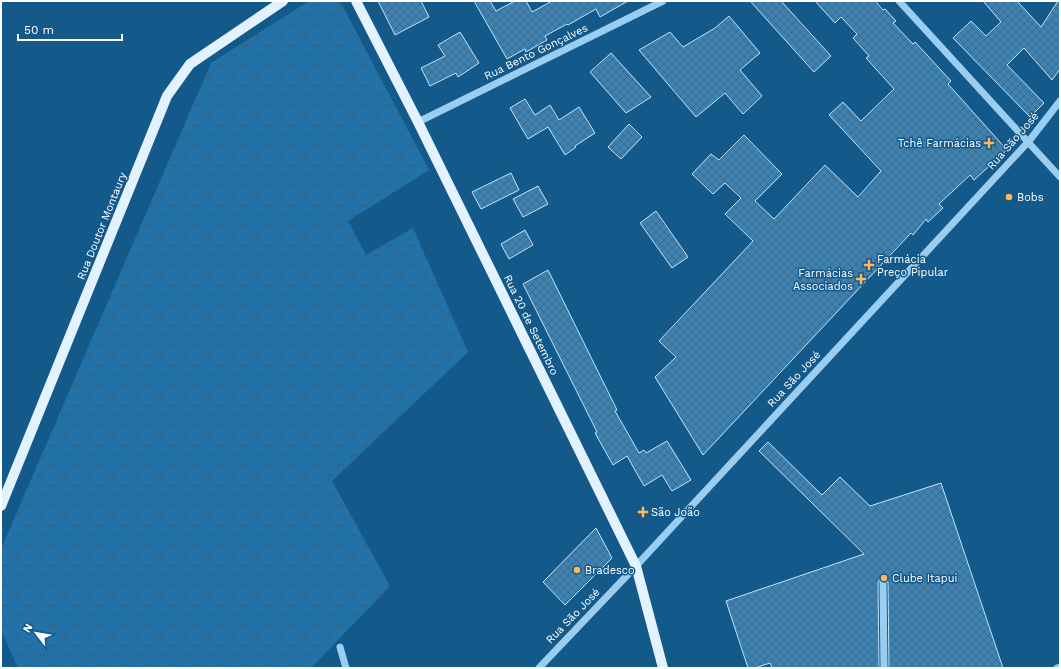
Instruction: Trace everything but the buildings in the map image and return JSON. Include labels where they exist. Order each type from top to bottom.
[{"type":"main road","name":"Rua Doutor Montaury","points":[[1,506],[167,96],[190,64],[283,1]]},
{"type":"main road","name":"Rua 20 de Setembro","points":[[356,1],[418,122],[636,566],[663,668]]},
{"type":"street","name":"Rua Bento Gonçalves","points":[[418,122],[663,1]]},
{"type":"street","points":[[900,1],[1060,177]]},
{"type":"street","name":"Rua São José","points":[[539,668],[636,566],[1029,142],[1060,101]]},
{"type":"street","points":[[883,583],[884,668]]},
{"type":"street","points":[[340,647],[346,668]]},
{"type":"green space","points":[[309,1],[340,1],[429,170],[348,221],[366,255],[413,228],[468,352],[332,481],[390,586],[311,668],[18,668],[1,630],[1,549],[211,63]]},
{"type":"place","name":"Tchê Farmácias","points":[[989,143]]},
{"type":"place","name":"Bobs","points":[[1009,197]]},
{"type":"place","name":"Farmácia Preço Pipular","points":[[869,265]]},
{"type":"place","name":"Farmácias Associados","points":[[861,279]]},
{"type":"place","name":"São João","points":[[643,512]]},
{"type":"place","name":"Bradesco","points":[[577,570]]},
{"type":"place","name":"Clube Itapui","points":[[884,578]]}]
